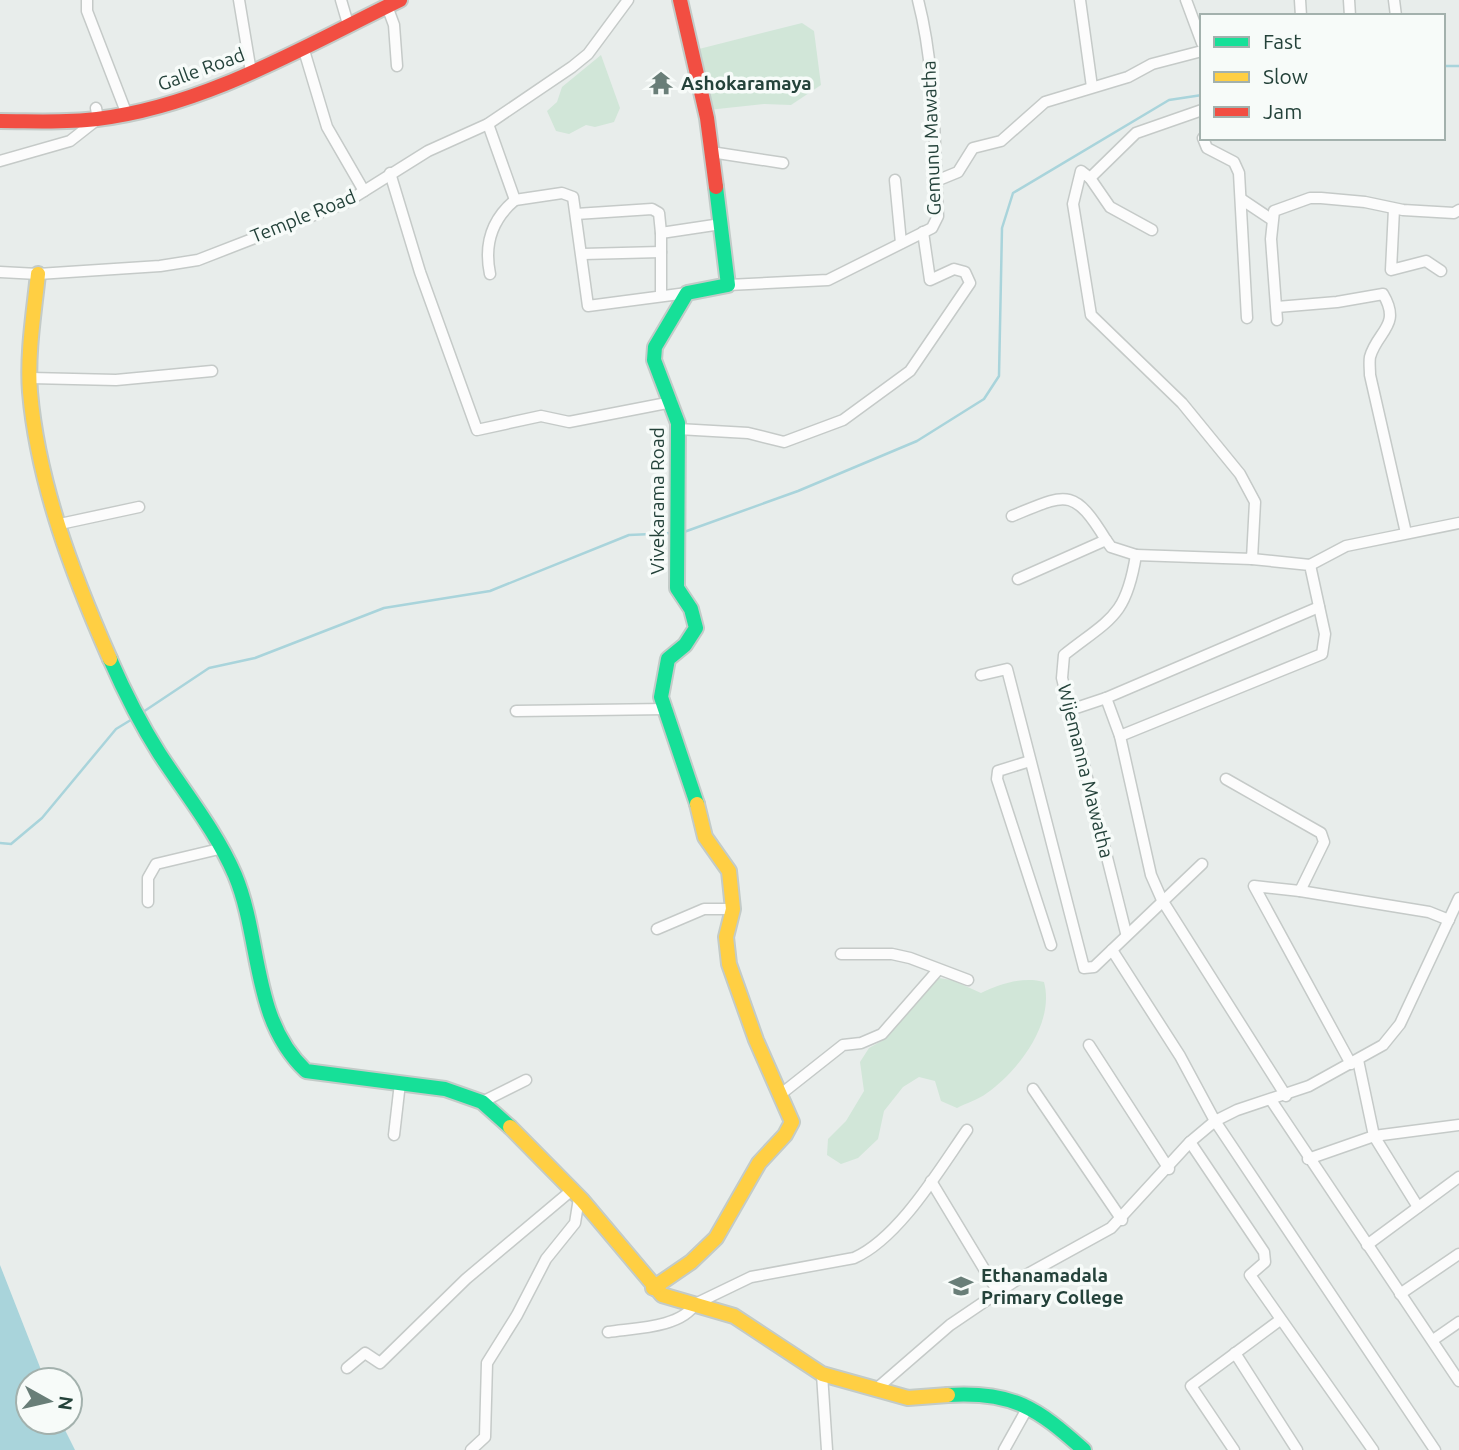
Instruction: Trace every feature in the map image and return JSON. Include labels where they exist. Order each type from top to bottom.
[{"type":"main road","points":[[680,0],[712,152],[728,285],[687,293]]},
{"type":"main road","name":"Galle Road","points":[[0,121],[97,113],[169,102],[302,44],[345,13],[387,2]]},
{"type":"main road","name":"Galle Road","points":[[0,111],[97,113]]},
{"type":"main road","points":[[38,274],[31,378],[37,438],[60,524],[91,609],[137,715],[235,877],[276,1034],[284,1052],[306,1071],[445,1089],[482,1102],[576,1194],[653,1288],[662,1295],[734,1316],[822,1374],[875,1390],[908,1398],[1000,1395],[1049,1419],[1084,1450]]},
{"type":"main road","name":"Vivekarama Road","points":[[653,1288],[681,1270],[722,1231],[758,1165],[768,1151],[785,1139],[792,1122],[756,1040],[729,964],[726,937],[733,909],[729,871],[705,837],[693,787],[662,697],[668,659],[685,645],[696,628],[691,609],[677,588],[678,429],[671,402],[654,360],[655,347],[687,293]]},
{"type":"street","points":[[87,0],[87,11],[124,107]]},
{"type":"street","points":[[239,0],[250,67]]},
{"type":"street","name":"Temple Road","points":[[0,272],[38,274],[160,266],[198,260],[345,203],[428,151],[488,124],[588,54],[628,0]]},
{"type":"street","name":"Gemunu Mawatha","points":[[728,285],[828,280],[932,228],[938,216],[936,181],[926,29],[918,0]]},
{"type":"street","points":[[1080,0],[1093,88]]},
{"type":"street","points":[[1186,0],[1200,38]]},
{"type":"street","points":[[387,2],[394,24],[397,66]]},
{"type":"street","points":[[302,44],[327,127],[364,191]]},
{"type":"street","points":[[936,181],[958,172],[973,148],[1001,141],[1045,102],[1128,77],[1152,64],[1200,52]]},
{"type":"street","points":[[1090,178],[1136,133],[1200,111]]},
{"type":"street","points":[[0,161],[70,141],[97,113]]},
{"type":"street","points":[[488,124],[515,200]]},
{"type":"street","points":[[1204,140],[1207,148],[1234,162],[1240,173],[1247,318]]},
{"type":"street","points":[[712,152],[783,163]]},
{"type":"street","points":[[1152,230],[1110,206],[1090,178],[1081,171],[1073,204],[1091,315],[1182,402],[1240,474],[1255,502],[1252,559]]},
{"type":"street","points":[[390,173],[420,272],[477,430],[541,416],[569,422],[671,402]]},
{"type":"street","points":[[895,180],[901,243]]},
{"type":"street","points":[[515,200],[521,202],[562,193],[573,197],[583,254],[588,306],[687,293]]},
{"type":"street","points":[[1241,198],[1271,219]]},
{"type":"street","points":[[1277,320],[1271,219],[1274,211],[1310,198],[1454,214],[1459,210]]},
{"type":"street","points":[[490,274],[485,253],[492,230],[504,209],[515,200]]},
{"type":"street","points":[[576,214],[652,209],[659,213],[662,233],[661,296]]},
{"type":"street","points":[[1394,209],[1391,270],[1426,261],[1441,271]]},
{"type":"street","points":[[662,233],[721,224]]},
{"type":"street","points":[[678,429],[748,433],[784,442],[843,420],[893,386],[910,370],[970,283],[965,272],[954,269],[930,279],[923,232]]},
{"type":"street","points":[[583,254],[661,252]]},
{"type":"street","points":[[1277,307],[1337,302],[1383,293],[1390,305],[1389,327],[1370,356],[1370,375],[1406,533]]},
{"type":"street","points":[[31,378],[116,380],[212,371]]},
{"type":"street","points":[[1012,516],[1058,498],[1072,500],[1089,512],[1111,547],[1136,555],[1252,559],[1310,565],[1346,546],[1459,523]]},
{"type":"street","points":[[60,524],[139,507]]},
{"type":"street","points":[[1018,579],[1106,540]]},
{"type":"street","name":"Wijemanna Mawatha","points":[[1126,933],[1062,678],[1064,654],[1119,610],[1130,591],[1136,555]]},
{"type":"street","points":[[1120,736],[1322,654],[1325,634],[1310,565]]},
{"type":"street","points":[[1070,710],[1106,698],[1319,607]]},
{"type":"street","points":[[981,675],[1006,669],[1084,968],[1094,967],[1126,933],[1202,864]]},
{"type":"street","points":[[1106,698],[1120,736],[1151,875],[1162,900],[1286,1096]]},
{"type":"street","points":[[516,711],[667,709]]},
{"type":"street","points":[[1030,761],[998,771],[997,779],[1051,945]]},
{"type":"street","points":[[1226,779],[1321,833],[1324,842],[1300,891]]},
{"type":"street","points":[[148,902],[148,877],[156,864],[219,849]]},
{"type":"street","points":[[1418,1207],[1374,1136],[1355,1062],[1254,886],[1300,891],[1453,918]]},
{"type":"street","points":[[875,1390],[950,1325],[998,1292],[1122,1220],[1191,1142],[1215,1121],[1237,1110],[1286,1096],[1383,1045],[1400,1024],[1453,918],[1459,898]]},
{"type":"street","points":[[657,929],[705,909],[733,909]]},
{"type":"street","points":[[1112,950],[1180,1056],[1215,1121],[1435,1450]]},
{"type":"street","points":[[841,954],[892,954],[910,958],[968,981]]},
{"type":"street","points":[[781,1094],[843,1045],[861,1043],[882,1034],[938,970]]},
{"type":"street","points":[[1089,1045],[1169,1169]]},
{"type":"street","points":[[482,1102],[526,1080]]},
{"type":"street","points":[[394,1135],[400,1083]]},
{"type":"street","points":[[1033,1088],[1122,1220]]},
{"type":"street","points":[[1270,1100],[1459,1381]]},
{"type":"street","points":[[1308,1160],[1374,1136],[1459,1125]]},
{"type":"street","points":[[608,1332],[678,1319],[690,1312],[695,1304],[751,1277],[854,1258],[867,1252],[912,1208],[967,1130]]},
{"type":"street","points":[[1191,1142],[1264,1252],[1265,1262],[1250,1275],[1373,1450]]},
{"type":"street","points":[[1367,1245],[1459,1177]]},
{"type":"street","points":[[931,1181],[998,1292]]},
{"type":"street","points":[[347,1368],[365,1353],[380,1363],[466,1279],[576,1194]]},
{"type":"street","points":[[471,1450],[485,1437],[487,1363],[517,1315],[546,1259],[575,1223],[576,1194]]},
{"type":"street","points":[[1400,1294],[1459,1254]]},
{"type":"street","points":[[1234,1450],[1191,1386],[1280,1320]]},
{"type":"street","points":[[1433,1340],[1459,1322]]},
{"type":"street","points":[[1235,1353],[1297,1450]]},
{"type":"street","points":[[822,1374],[827,1450]]},
{"type":"street","points":[[1004,1450],[1027,1407]]},
{"type":"green space","points":[[802,23],[814,31],[821,85],[791,105],[764,104],[708,110],[695,50]]},
{"type":"green space","points":[[601,55],[620,108],[614,122],[595,127],[586,125],[569,134],[556,131],[547,111],[557,102],[562,87]]},
{"type":"green space","points":[[939,978],[952,980],[981,993],[1012,982],[1044,982],[1044,1013],[1032,1044],[999,1083],[983,1095],[957,1108],[941,1101],[935,1081],[919,1077],[903,1087],[884,1111],[878,1139],[858,1158],[841,1164],[827,1155],[828,1139],[846,1121],[864,1091],[860,1062],[869,1048],[885,1039]]},
{"type":"water","points":[[0,1265],[40,1366],[14,1366],[14,1436],[68,1436],[75,1450],[0,1450]]},
{"type":"waterway","points":[[1445,66],[1459,66]]},
{"type":"waterway","points":[[684,532],[798,491],[917,441],[984,399],[999,376],[1002,228],[1013,193],[1169,100],[1200,95]]},
{"type":"waterway","points":[[143,712],[209,668],[255,658],[384,608],[490,591],[629,535],[674,533]]},
{"type":"waterway","points":[[0,843],[11,844],[42,818],[116,729],[134,718]]},
{"type":"traffic: fast","points":[[697,804],[661,697],[668,659],[685,645],[696,628],[691,609],[677,588],[678,423],[654,360],[655,347],[687,293],[728,285],[716,187]]},
{"type":"traffic: fast","points":[[110,659],[145,730],[209,828],[235,875],[244,900],[266,1003],[288,1050],[306,1071],[445,1089],[482,1102],[510,1127]]},
{"type":"traffic: fast","points":[[948,1395],[990,1396],[1023,1405],[1052,1423],[1084,1450]]},
{"type":"traffic: slow","points":[[38,274],[29,363],[34,426],[59,528],[110,659]]},
{"type":"traffic: slow","points":[[653,1288],[691,1262],[716,1238],[759,1163],[785,1135],[792,1122],[756,1040],[729,964],[726,937],[733,909],[729,871],[705,837],[697,804]]},
{"type":"traffic: slow","points":[[510,1127],[582,1200],[662,1295],[734,1316],[822,1374],[908,1398],[948,1395]]},
{"type":"traffic: jam","points":[[0,121],[97,119],[176,102],[253,72],[400,0]]},
{"type":"traffic: jam","points":[[680,0],[707,118],[716,187]]},
{"type":"place","name":"Ashokaramaya","points":[[661,83]]},
{"type":"place","name":"Ethanamadala Primary College","points":[[961,1286]]}]
